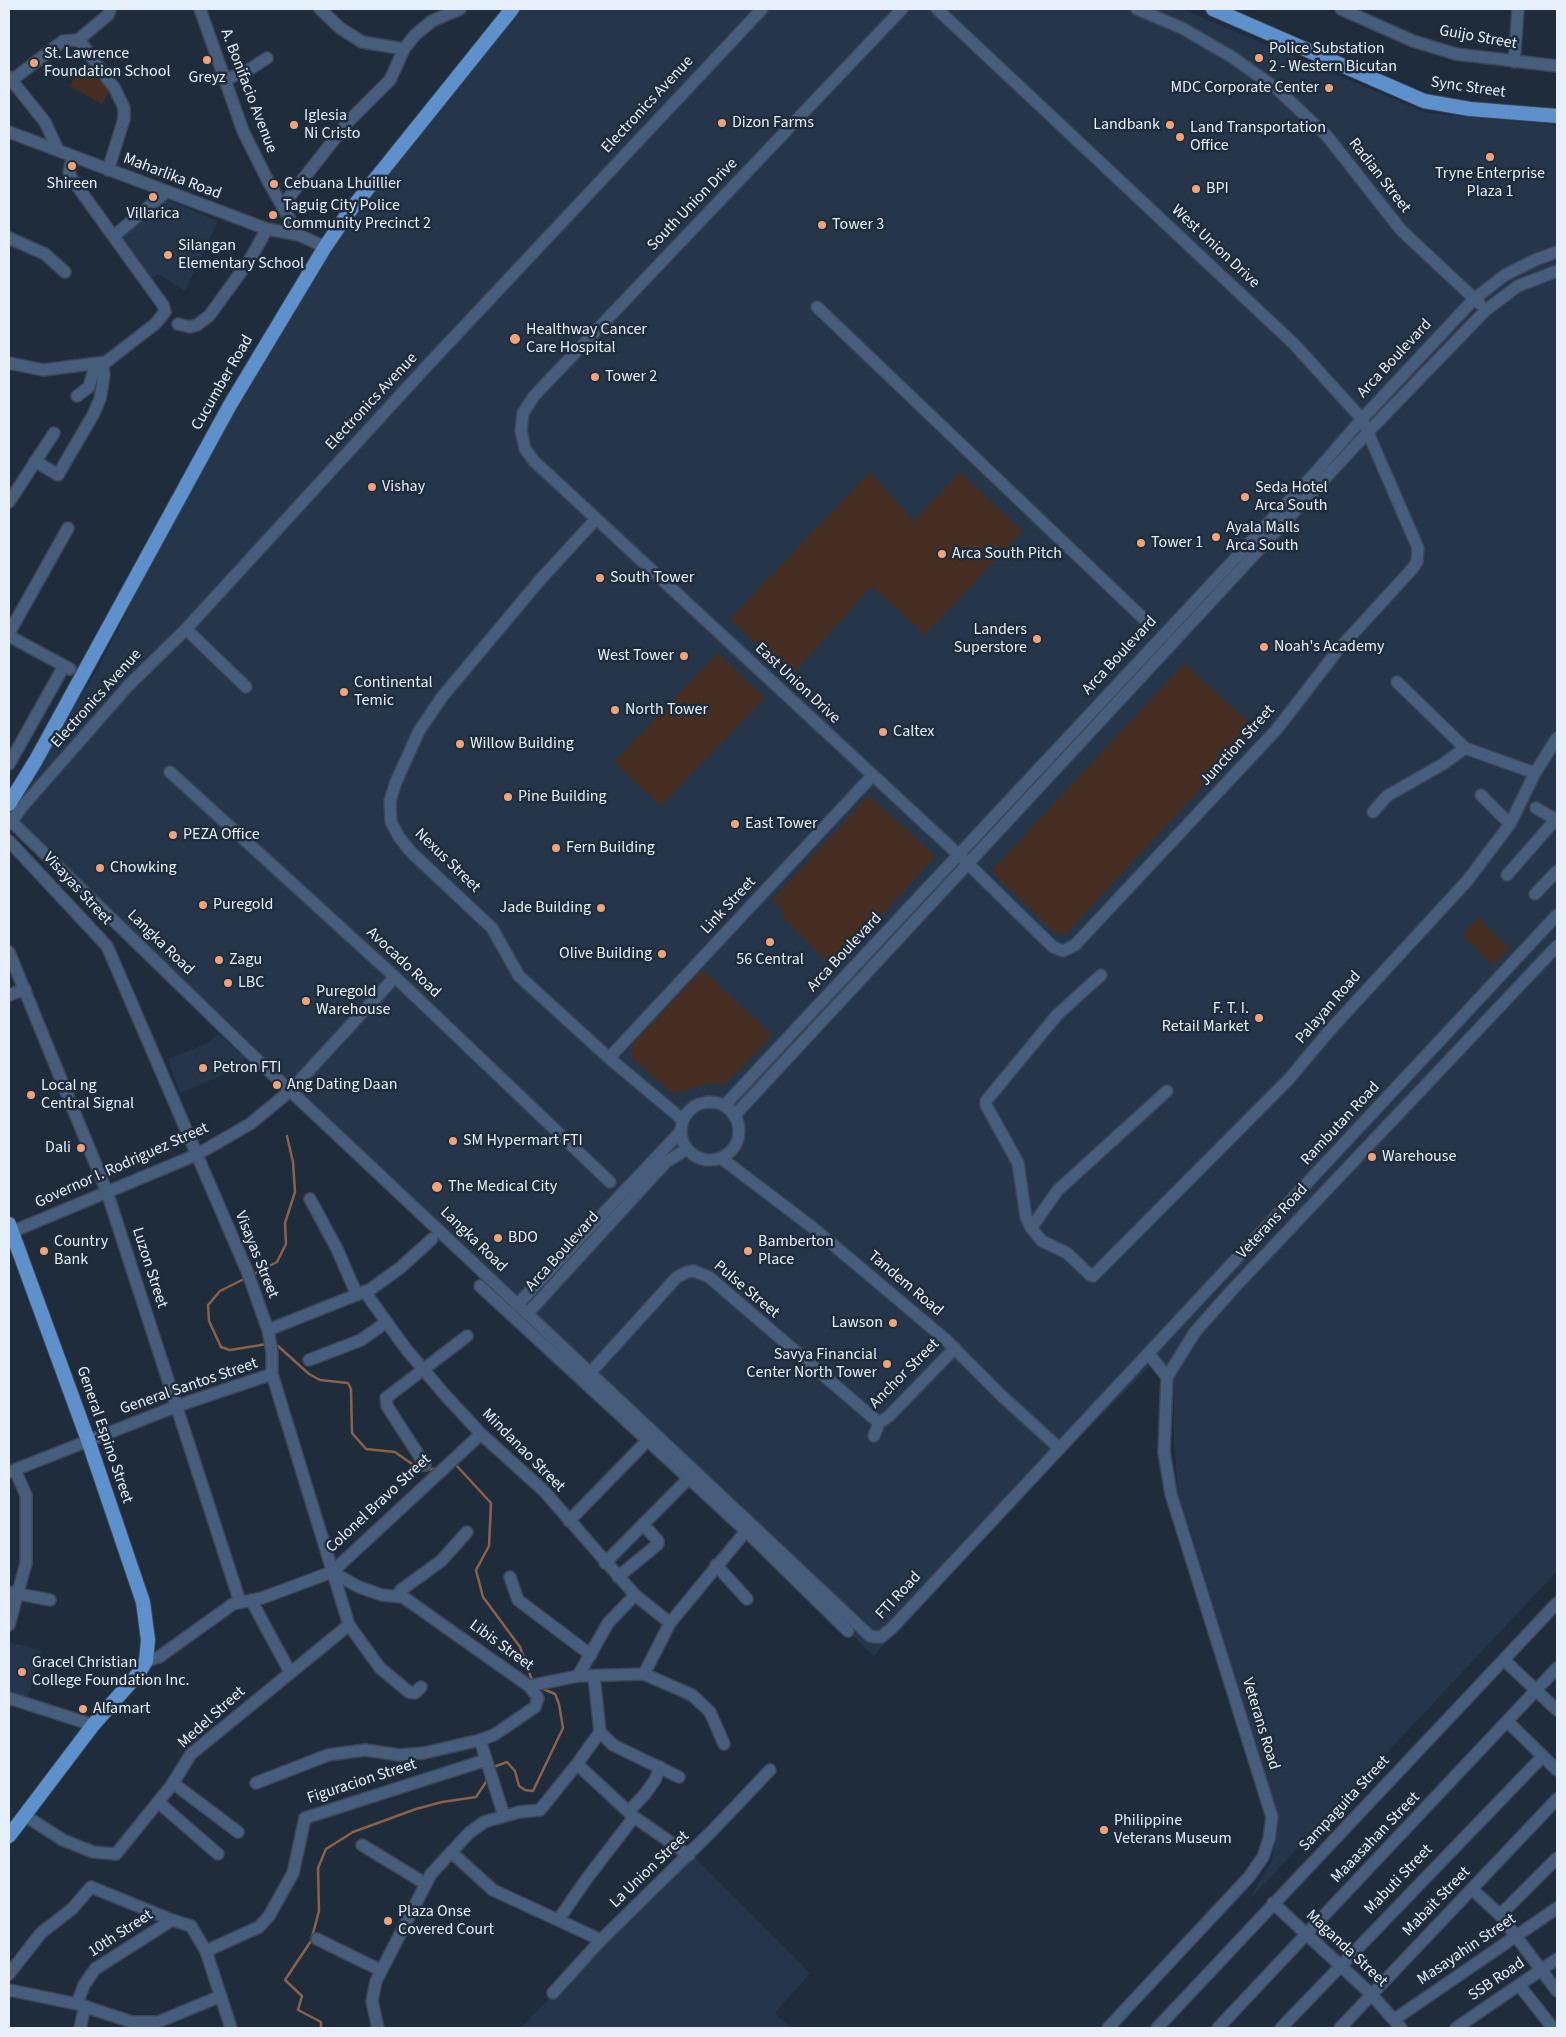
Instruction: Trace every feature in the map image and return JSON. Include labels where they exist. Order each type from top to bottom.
[{"type":"main road","name":"Cucumber Road","points":[[9,804],[36,760],[230,405],[325,247],[349,212],[512,9]]},
{"type":"main road","name":"Sync Street","points":[[1213,9],[1424,101],[1470,108],[1557,116]]},
{"type":"main road","name":"General Espino Street","points":[[10,1230],[88,1440],[143,1602],[148,1640],[146,1661]]},
{"type":"main road","name":"Colonel Bravo Street","points":[[9,1836],[94,1725],[138,1674],[146,1661]]},
{"type":"street","name":"A. Bonifacio Avenue","points":[[200,9],[243,131],[299,235]]},
{"type":"street","points":[[320,9],[334,22],[362,42],[404,49]]},
{"type":"street","points":[[282,206],[346,123],[381,90],[395,70],[404,49],[423,28],[460,9]]},
{"type":"street","name":"Electronics Avenue","points":[[10,820],[128,686],[186,629],[426,367],[762,9]]},
{"type":"street","name":"South Union Drive","points":[[521,431],[523,413],[534,396],[902,9]]},
{"type":"street","name":"West Union Drive","points":[[937,9],[1294,344],[1362,419],[1418,548]]},
{"type":"street","name":"Radian Street","points":[[1137,9],[1182,28],[1232,57],[1270,83],[1327,136],[1401,230],[1486,310]]},
{"type":"street","name":"Guijo Street","points":[[1341,9],[1434,48],[1470,57],[1557,66]]},
{"type":"street","points":[[1514,62],[1518,9]]},
{"type":"street","points":[[58,150],[45,122],[10,78],[63,41],[78,40],[108,15],[110,10]]},
{"type":"street","points":[[78,40],[115,89],[124,108],[124,119],[108,170]]},
{"type":"street","points":[[224,80],[247,71],[267,58]]},
{"type":"street","name":"Maharlika Road","points":[[9,132],[267,229],[299,235],[325,247]]},
{"type":"street","points":[[9,363],[43,370],[100,363],[117,355],[163,316],[165,312],[163,305],[72,179],[69,172],[73,156]]},
{"type":"street","points":[[114,236],[166,192]]},
{"type":"street","points":[[178,324],[190,327],[197,325],[209,316],[249,261],[267,229]]},
{"type":"street","points":[[9,238],[45,254],[65,272]]},
{"type":"street","name":"Arca Boulevard","points":[[724,1106],[1315,473],[1362,419],[1474,299],[1505,275],[1535,260],[1557,252]]},
{"type":"street","name":"Arca Boulevard","points":[[734,1116],[1368,432],[1486,310],[1518,286],[1557,271]]},
{"type":"street","points":[[817,307],[1144,619]]},
{"type":"street","points":[[77,396],[89,387],[93,373],[100,363]]},
{"type":"street","points":[[35,461],[58,475],[97,407],[104,375],[100,363]]},
{"type":"street","name":"East Union Drive","points":[[521,431],[525,449],[534,461],[959,855],[1053,947],[1063,952]]},
{"type":"street","points":[[9,502],[54,433]]},
{"type":"street","name":"Nexus Street","points":[[596,520],[540,580],[442,698],[419,731],[390,801],[391,822],[399,838],[492,928],[519,976],[682,1126]]},
{"type":"street","points":[[9,764],[67,668],[9,634],[68,528]]},
{"type":"street","name":"Junction Street","points":[[1063,952],[1075,945],[1277,729],[1338,650],[1413,568],[1417,562],[1418,548]]},
{"type":"street","points":[[186,629],[246,687]]},
{"type":"street","points":[[1396,682],[1465,748],[1535,773]]},
{"type":"street","name":"Palayan Road","points":[[1031,1228],[1042,1241],[1067,1253],[1093,1276],[1289,1079],[1330,1030],[1467,881],[1510,824],[1535,773],[1557,738]]},
{"type":"street","points":[[1373,812],[1387,796],[1443,764],[1465,748]]},
{"type":"street","name":"Avocado Road","points":[[170,772],[395,977],[610,1182]]},
{"type":"street","name":"Link Street","points":[[609,1058],[873,776]]},
{"type":"street","points":[[1481,795],[1510,824]]},
{"type":"street","points":[[1507,874],[1557,819],[1536,808]]},
{"type":"street","name":"Langka Road","points":[[10,820],[290,1091],[527,1314],[566,1361],[590,1373]]},
{"type":"street","name":"Visayas Street","points":[[9,841],[108,946],[247,1272],[268,1330],[272,1352],[272,1374],[349,1625],[380,1668],[409,1692],[415,1693],[421,1687]]},
{"type":"street","points":[[1535,894],[1557,871]]},
{"type":"street","name":"Rambutan Road","points":[[1148,1354],[1557,915]]},
{"type":"street","name":"Veterans Road","points":[[1108,2028],[1250,1877],[1263,1857],[1269,1839],[1272,1817],[1171,1494],[1164,1452],[1167,1377],[1195,1332],[1233,1289],[1557,946]]},
{"type":"street","name":"Luzon Street","points":[[9,952],[107,1192],[178,1406],[246,1601],[290,1672]]},
{"type":"street","points":[[1031,1228],[1026,1217],[1018,1163],[986,1101],[1058,1015],[1101,975]]},
{"type":"street","points":[[290,1091],[395,977]]},
{"type":"street","points":[[9,995],[25,989]]},
{"type":"street","name":"Governor I. Rodriguez Street","points":[[10,1230],[196,1155],[250,1124],[290,1091]]},
{"type":"street","points":[[1031,1228],[1058,1190],[1167,1091]]},
{"type":"street","points":[[703,1103],[717,1103],[724,1106],[734,1116],[739,1130],[738,1138],[730,1152],[721,1158],[706,1160],[692,1154],[687,1149],[682,1126],[691,1109],[703,1103]]},
{"type":"street","name":"Arca Boulevard","points":[[517,1305],[682,1126]]},
{"type":"street","name":"Arca Boulevard","points":[[527,1314],[666,1162],[687,1149]]},
{"type":"street","name":"Tandem Road","points":[[721,1158],[812,1227],[955,1348],[1004,1398],[1058,1447]]},
{"type":"street","name":"Mindanao Street","points":[[310,1199],[361,1294],[423,1370],[481,1434],[544,1491],[605,1563],[635,1595],[670,1623]]},
{"type":"street","points":[[268,1330],[361,1294],[400,1268],[432,1239]]},
{"type":"street","name":"Pulse Street","points":[[590,1373],[677,1277],[686,1272],[694,1271],[709,1277],[879,1423]]},
{"type":"street","points":[[480,1286],[566,1361],[746,1531],[848,1631]]},
{"type":"street","points":[[309,1360],[361,1340],[385,1323]]},
{"type":"street","points":[[425,1466],[386,1402],[386,1398],[467,1336]]},
{"type":"street","name":"Anchor Street","points":[[879,1423],[889,1416],[955,1348]]},
{"type":"street","points":[[1148,1354],[1167,1377]]},
{"type":"street","name":"FTI Road","points":[[590,1373],[863,1629],[875,1637],[881,1637],[892,1628],[1058,1447],[1148,1354]]},
{"type":"street","name":"General Santos Street","points":[[12,1471],[178,1406],[272,1374]]},
{"type":"street","points":[[874,1436],[879,1423]]},
{"type":"street","name":"Colonel Bravo Street","points":[[146,1661],[159,1657],[214,1615],[246,1601],[332,1572],[481,1434]]},
{"type":"street","points":[[569,1521],[642,1446]]},
{"type":"street","points":[[9,1625],[13,1593],[26,1563],[27,1532],[26,1495],[12,1471]]},
{"type":"street","points":[[605,1563],[689,1478]]},
{"type":"street","points":[[618,1577],[658,1544],[658,1541],[643,1524]]},
{"type":"street","points":[[644,1674],[670,1623],[746,1531]]},
{"type":"street","points":[[397,1596],[402,1590],[441,1561],[467,1532]]},
{"type":"street","points":[[716,1566],[747,1599]]},
{"type":"street","name":"Libis Street","points":[[332,1572],[359,1587],[382,1596],[403,1597],[529,1686],[578,1676],[644,1674],[692,1695],[710,1712],[724,1744]]},
{"type":"street","points":[[510,1577],[518,1600],[591,1655]]},
{"type":"street","points":[[13,1593],[50,1600]]},
{"type":"street","points":[[578,1676],[608,1623],[635,1595]]},
{"type":"street","name":"Sampaguita Street","points":[[1157,2028],[1557,1603]]},
{"type":"street","name":"Medel Street","points":[[24,1815],[64,1840],[93,1852],[116,1854],[173,1783],[191,1754],[349,1625]]},
{"type":"street","points":[[1504,1660],[1557,1710]]},
{"type":"street","name":"Maaasahan Street","points":[[1218,2028],[1557,1668]]},
{"type":"street","points":[[594,1676],[600,1732],[613,1745],[660,1766],[679,1778]]},
{"type":"street","points":[[256,1783],[328,1755],[365,1750],[399,1755],[424,1753],[480,1740],[494,1735],[535,1707],[538,1698],[529,1686]]},
{"type":"street","points":[[9,1698],[94,1725]]},
{"type":"street","points":[[1508,1722],[1557,1770]]},
{"type":"street","points":[[378,2028],[372,2001],[380,1970],[432,1874],[469,1832],[484,1822],[504,1816],[540,1810],[600,1732]]},
{"type":"street","points":[[480,1740],[504,1816]]},
{"type":"street","name":"Mabuti Street","points":[[1281,2028],[1339,1965],[1542,1756]]},
{"type":"street","points":[[577,1764],[632,1814],[689,1855]]},
{"type":"street","points":[[559,1919],[646,1794],[655,1780],[660,1766]]},
{"type":"street","name":"Figuracion Street","points":[[206,1951],[259,1927],[269,1916],[293,1873],[305,1818],[489,1770]]},
{"type":"street","name":"La Union Street","points":[[553,1993],[601,1940],[689,1855],[770,1770]]},
{"type":"street","points":[[173,1783],[238,1832]]},
{"type":"street","name":"Mabait Street","points":[[1340,2028],[1557,1799]]},
{"type":"street","points":[[158,1802],[218,1854]]},
{"type":"street","points":[[362,1845],[426,1884]]},
{"type":"street","points":[[451,1852],[493,1890],[601,1940]]},
{"type":"street","points":[[1500,1916],[1557,1858]]},
{"type":"street","name":"10th Street","points":[[9,1974],[41,1933],[72,1909],[91,1887],[191,1926],[206,1951],[231,2028]]},
{"type":"street","points":[[1472,1889],[1500,1916],[1557,1991]]},
{"type":"street","name":"Maganda Street","points":[[1274,1903],[1371,1994],[1398,2024]]},
{"type":"street","name":"Masayahin Street","points":[[1398,2024],[1516,1936],[1557,1908]]},
{"type":"street","name":"10th Street","points":[[80,2028],[84,1985],[95,1969],[172,1920]]},
{"type":"street","points":[[317,1939],[380,1970]]},
{"type":"street","name":"SSB Road","points":[[1456,2028],[1472,2024],[1540,1968],[1557,1960]]},
{"type":"street","points":[[1519,1985],[1554,2028]]},
{"type":"street","points":[[9,1990],[81,2005],[132,2022],[170,2023],[221,1996]]},
{"type":"shaded area","points":[[520,9],[1182,9],[1427,113],[1557,125],[1557,1571],[1249,1900],[1272,1861],[1279,1817],[1178,1492],[1174,1443],[1174,1393],[1150,1366],[945,1575],[874,1656],[9,825],[9,816],[14,805],[100,665],[176,514],[326,254]]},
{"type":"shaded area","points":[[80,68],[112,86],[102,104],[70,86]]},
{"type":"shaded area","name":"Silangan Elementary School","points":[[163,198],[218,221],[185,291],[158,274],[152,278],[119,236]]},
{"type":"shaded area","points":[[870,472],[914,521],[960,472],[1023,531],[925,635],[872,586],[792,675],[730,619]]},
{"type":"shaded area","points":[[718,653],[765,698],[661,806],[614,762]]},
{"type":"shaded area","points":[[1185,663],[1256,729],[1067,933],[1056,934],[994,874],[994,868]]},
{"type":"shaded area","points":[[869,795],[936,856],[834,968],[781,916],[785,912],[772,900]]},
{"type":"shaded area","points":[[1479,918],[1510,949],[1493,965],[1462,934]]},
{"type":"shaded area","points":[[702,970],[773,1035],[726,1084],[711,1083],[673,1094],[631,1057],[631,1046]]},
{"type":"shaded area","points":[[218,1034],[246,1058],[235,1070],[180,1093],[168,1059],[206,1044]]},
{"type":"shaded area","name":"Gracel Christian College Foundation Inc.","points":[[9,1642],[42,1651],[27,1699],[9,1693]]},
{"type":"shaded area","points":[[690,1853],[810,1973],[775,2013],[791,2028],[521,2028]]},
{"type":"waterway","points":[[252,1275],[277,1262],[286,1244],[285,1223],[295,1192],[293,1162],[287,1136]]},
{"type":"waterway","points":[[244,1279],[220,1291],[208,1305],[209,1321],[221,1347],[230,1350],[267,1344]]},
{"type":"waterway","points":[[278,1346],[309,1374],[320,1380],[348,1383],[351,1389],[352,1433],[366,1449],[395,1452],[422,1471],[438,1468]]},
{"type":"waterway","points":[[452,1465],[456,1465],[491,1503],[489,1546],[476,1570],[483,1597],[520,1647],[532,1680]]},
{"type":"waterway","points":[[493,1770],[496,1766],[507,1762],[515,1771],[519,1786],[525,1790],[533,1791],[563,1728],[559,1704],[555,1694],[541,1688]]},
{"type":"waterway","points":[[321,2028],[321,2022],[298,2010],[302,1996],[285,1980],[311,1941],[319,1911],[318,1868],[326,1849],[353,1832],[416,1809],[442,1802],[476,1797],[488,1779]]},
{"type":"place","name":"Police Substation 2 - Western Bicutan","points":[[1259,58]]},
{"type":"place","name":"Greyz","points":[[207,60]]},
{"type":"place","name":"St. Lawrence Foundation School","points":[[34,63]]},
{"type":"place","name":"MDC Corporate Center","points":[[1329,88]]},
{"type":"place","name":"Dizon Farms","points":[[722,123]]},
{"type":"place","name":"Iglesia Ni Cristo","points":[[294,125]]},
{"type":"place","name":"Landbank","points":[[1170,125]]},
{"type":"place","name":"Land Transportation Office","points":[[1180,137]]},
{"type":"place","name":"Tryne Enterprise Plaza 1","points":[[1490,157]]},
{"type":"place","name":"Shireen","points":[[72,166]]},
{"type":"place","name":"Cebuana Lhuillier","points":[[274,184]]},
{"type":"place","name":"BPI","points":[[1196,189]]},
{"type":"place","name":"Villarica","points":[[153,197]]},
{"type":"place","name":"Taguig City Police Community Precinct 2","points":[[273,215]]},
{"type":"place","name":"Tower 3","points":[[822,225]]},
{"type":"place","name":"Silangan Elementary School","points":[[168,255]]},
{"type":"place","name":"Healthway Cancer Care Hospital","points":[[515,339]]},
{"type":"place","name":"Tower 2","points":[[595,377]]},
{"type":"place","name":"Vishay","points":[[372,487]]},
{"type":"place","name":"Seda Hotel Arca South","points":[[1245,497]]},
{"type":"place","name":"Ayala Malls Arca South","points":[[1216,537]]},
{"type":"place","name":"Tower 1","points":[[1141,543]]},
{"type":"place","name":"Arca South Pitch","points":[[942,554]]},
{"type":"place","name":"South Tower","points":[[600,578]]},
{"type":"place","name":"Landers Superstore","points":[[1037,639]]},
{"type":"place","name":"Noah's Academy","points":[[1264,647]]},
{"type":"place","name":"West Tower","points":[[684,656]]},
{"type":"place","name":"Continental Temic","points":[[344,692]]},
{"type":"place","name":"North Tower","points":[[615,710]]},
{"type":"place","name":"Caltex","points":[[883,732]]},
{"type":"place","name":"Willow Building","points":[[460,744]]},
{"type":"place","name":"Pine Building","points":[[508,797]]},
{"type":"place","name":"East Tower","points":[[735,824]]},
{"type":"place","name":"PEZA Office","points":[[173,835]]},
{"type":"place","name":"Fern Building","points":[[556,848]]},
{"type":"place","name":"Chowking","points":[[100,868]]},
{"type":"place","name":"Puregold","points":[[203,905]]},
{"type":"place","name":"Jade Building","points":[[601,908]]},
{"type":"place","name":"56 Central","points":[[770,942]]},
{"type":"place","name":"Olive Building","points":[[662,954]]},
{"type":"place","name":"Zagu","points":[[219,960]]},
{"type":"place","name":"LBC","points":[[228,983]]},
{"type":"place","name":"Puregold Warehouse","points":[[306,1001]]},
{"type":"place","name":"F. T. I. Retail Market","points":[[1259,1018]]},
{"type":"place","name":"Petron FTI","points":[[203,1068]]},
{"type":"place","name":"Ang Dating Daan","points":[[277,1085]]},
{"type":"place","name":"Local ng Central Signal","points":[[31,1095]]},
{"type":"place","name":"SM Hypermart FTI","points":[[453,1141]]},
{"type":"place","name":"Dali","points":[[81,1148]]},
{"type":"place","name":"Warehouse","points":[[1372,1157]]},
{"type":"place","name":"The Medical City","points":[[437,1187]]},
{"type":"place","name":"BDO","points":[[498,1238]]},
{"type":"place","name":"Country Bank","points":[[44,1251]]},
{"type":"place","name":"Bamberton Place","points":[[748,1251]]},
{"type":"place","name":"Lawson","points":[[893,1323]]},
{"type":"place","name":"Savya Financial Center North Tower","points":[[887,1364]]},
{"type":"place","name":"Gracel Christian College Foundation Inc.","points":[[22,1672]]},
{"type":"place","name":"Alfamart","points":[[83,1709]]},
{"type":"place","name":"Philippine Veterans Museum","points":[[1104,1830]]},
{"type":"place","name":"Plaza Onse Covered Court","points":[[388,1921]]}]
